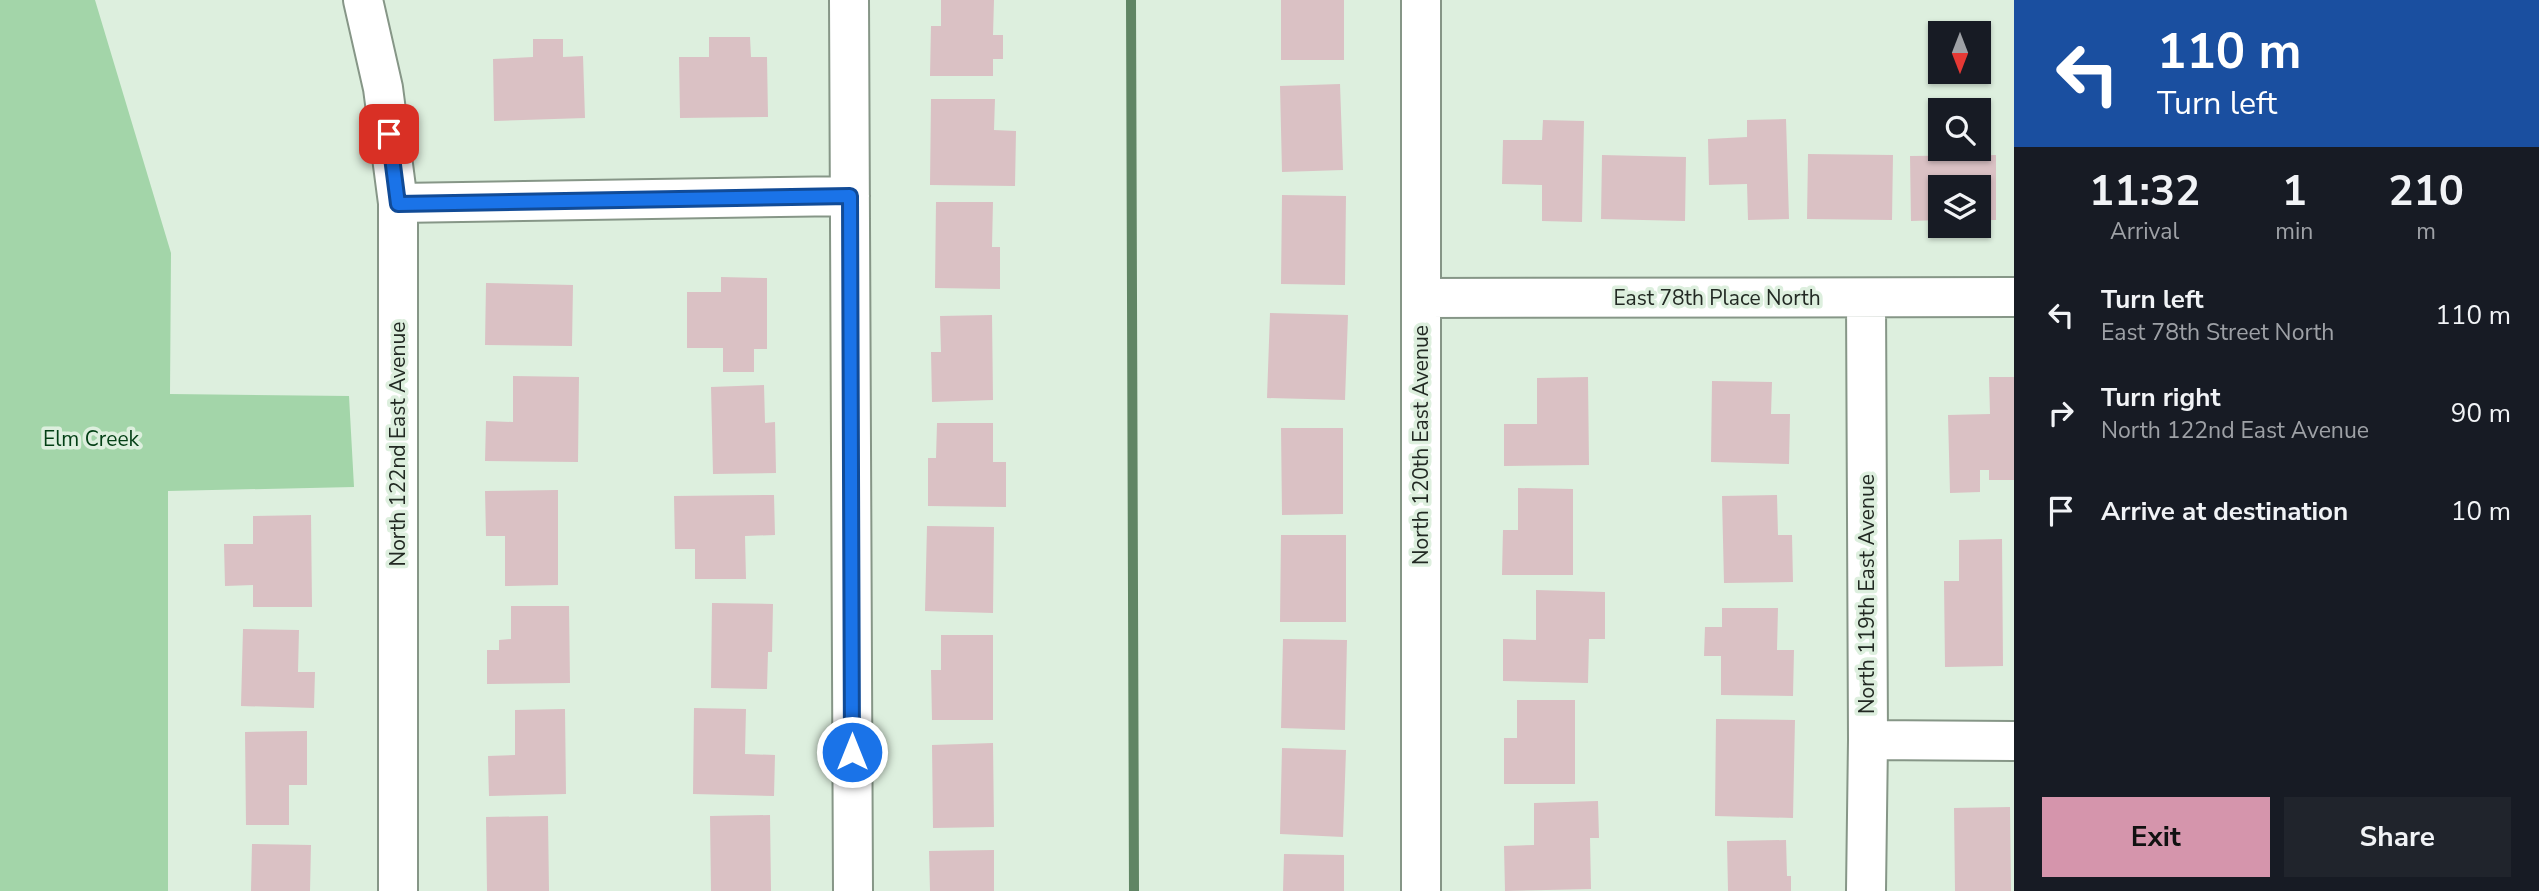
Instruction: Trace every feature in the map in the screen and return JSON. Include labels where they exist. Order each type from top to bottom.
[{"type":"street","name":"North 122nd East Avenue","points":[[363,0],[383,88],[398,204],[398,891]]},
{"type":"street","points":[[849,0],[853,891]]},
{"type":"street","name":"North 120th East Avenue","points":[[1421,0],[1421,891]]},
{"type":"street","points":[[398,204],[850,196]]},
{"type":"street","name":"East 78th Place North","points":[[1421,298],[2014,297]]},
{"type":"street","name":"North 119th East Avenue","points":[[1866,298],[1866,891]]},
{"type":"street","points":[[1868,740],[2014,741]]},
{"type":"green space","name":"Elm Creek","points":[[0,0],[95,0],[171,253],[170,394],[349,396],[354,487],[168,491],[168,891],[0,891]]},
{"type":"building","points":[[941,0],[994,0],[993,35],[1003,35],[1003,59],[993,59],[993,76],[930,76],[931,26],[941,26]]},
{"type":"building","points":[[1281,0],[1344,0],[1344,60],[1281,60]]},
{"type":"building","points":[[709,37],[750,37],[751,57],[767,57],[768,117],[680,118],[679,57],[709,57]]},
{"type":"building","points":[[533,39],[563,39],[563,57],[583,56],[585,118],[494,121],[493,59],[533,57]]},
{"type":"building","points":[[1340,84],[1343,170],[1282,172],[1280,86]]},
{"type":"building","points":[[931,99],[995,99],[994,130],[1016,131],[1015,186],[930,185]]},
{"type":"building","points":[[1786,119],[1789,219],[1748,220],[1747,184],[1709,185],[1708,139],[1747,137],[1747,120]]},
{"type":"building","points":[[1543,120],[1584,121],[1582,222],[1542,221],[1542,185],[1502,184],[1503,140],[1542,140]]},
{"type":"building","points":[[1808,154],[1893,155],[1892,220],[1807,219]]},
{"type":"building","points":[[1602,155],[1686,157],[1685,221],[1601,219]]},
{"type":"building","points":[[1991,155],[1996,155],[1996,220],[1991,220],[1991,175],[1928,175],[1928,220],[1911,221],[1910,156],[1928,156],[1928,161],[1991,161]]},
{"type":"building","points":[[1282,195],[1346,196],[1345,285],[1281,284]]},
{"type":"building","points":[[936,202],[993,202],[992,247],[1000,247],[1000,289],[935,288]]},
{"type":"building","points":[[721,277],[767,278],[767,349],[754,349],[754,372],[723,372],[723,348],[687,348],[687,292],[721,292]]},
{"type":"building","points":[[486,283],[573,285],[572,346],[485,345]]},
{"type":"building","points":[[1270,313],[1348,315],[1345,400],[1267,398]]},
{"type":"building","points":[[992,315],[993,400],[932,402],[931,352],[941,352],[940,316]]},
{"type":"building","points":[[513,376],[579,377],[578,462],[485,461],[486,421],[513,422]]},
{"type":"building","points":[[1588,377],[1589,465],[1504,466],[1504,424],[1537,424],[1537,378]]},
{"type":"building","points":[[1989,377],[2014,377],[2014,480],[1989,480],[1989,470],[1980,470],[1980,492],[1950,493],[1948,415],[1990,414]]},
{"type":"building","points":[[1712,381],[1772,382],[1771,414],[1790,414],[1789,464],[1711,462]]},
{"type":"building","points":[[764,385],[765,423],[775,422],[776,473],[713,474],[711,387]]},
{"type":"building","points":[[937,423],[993,423],[993,462],[1006,462],[1006,507],[928,506],[928,458],[936,458]]},
{"type":"building","points":[[1281,428],[1343,428],[1343,514],[1282,515]]},
{"type":"building","points":[[1518,488],[1573,489],[1573,575],[1502,575],[1503,530],[1518,530]]},
{"type":"building","points":[[558,490],[558,585],[505,586],[505,536],[486,536],[485,491]]},
{"type":"building","points":[[774,495],[775,535],[745,536],[746,579],[695,579],[695,549],[675,549],[674,496]]},
{"type":"building","points":[[1777,495],[1778,535],[1792,535],[1793,582],[1724,583],[1722,496]]},
{"type":"building","points":[[311,515],[312,607],[253,607],[253,585],[225,586],[224,544],[253,544],[253,516]]},
{"type":"building","points":[[927,526],[994,527],[993,613],[925,611]]},
{"type":"building","points":[[1281,535],[1346,535],[1346,622],[1280,622]]},
{"type":"building","points":[[2002,539],[2003,666],[1945,667],[1944,581],[1959,581],[1959,540]]},
{"type":"building","points":[[1536,590],[1605,592],[1605,639],[1589,639],[1588,683],[1503,681],[1503,639],[1536,640]]},
{"type":"building","points":[[712,603],[773,604],[772,652],[768,652],[767,689],[711,688]]},
{"type":"building","points":[[511,606],[569,606],[570,683],[487,684],[487,650],[499,650],[499,640],[511,639]]},
{"type":"building","points":[[1722,608],[1778,608],[1777,650],[1794,650],[1793,696],[1721,695],[1721,656],[1704,656],[1705,627],[1722,627]]},
{"type":"building","points":[[243,629],[299,630],[298,672],[315,672],[314,708],[241,706]]},
{"type":"building","points":[[941,635],[993,635],[993,720],[932,720],[931,670],[941,670]]},
{"type":"building","points":[[1283,639],[1347,640],[1345,730],[1281,728]]},
{"type":"building","points":[[1517,700],[1575,700],[1575,784],[1504,784],[1504,738],[1517,738]]},
{"type":"building","points":[[694,708],[746,709],[745,754],[775,755],[774,796],[693,794]]},
{"type":"building","points":[[565,709],[566,794],[489,796],[488,756],[515,755],[515,710]]},
{"type":"building","points":[[1716,719],[1795,720],[1793,818],[1715,816]]},
{"type":"building","points":[[307,731],[307,785],[289,785],[289,825],[246,825],[245,732]]},
{"type":"building","points":[[993,743],[994,827],[933,828],[932,745]]},
{"type":"building","points":[[1282,748],[1346,750],[1343,837],[1280,834]]},
{"type":"building","points":[[1598,801],[1599,838],[1590,838],[1591,889],[1505,891],[1504,846],[1534,845],[1534,803]]},
{"type":"building","points":[[2010,807],[2011,891],[1955,891],[1954,808]]},
{"type":"building","points":[[770,815],[771,891],[711,891],[710,816]]},
{"type":"building","points":[[548,816],[549,891],[487,891],[486,817]]},
{"type":"building","points":[[1786,840],[1787,876],[1791,876],[1791,891],[1728,891],[1727,841]]},
{"type":"building","points":[[252,844],[311,845],[310,891],[251,891]]},
{"type":"building","points":[[994,850],[994,891],[930,891],[929,851]]},
{"type":"building","points":[[1284,854],[1344,855],[1344,891],[1283,891]]},
{"type":"waterway","points":[[1131,0],[1134,891]]},
{"type":"route","points":[[389,134],[398,204],[850,196],[852,752]]}]
